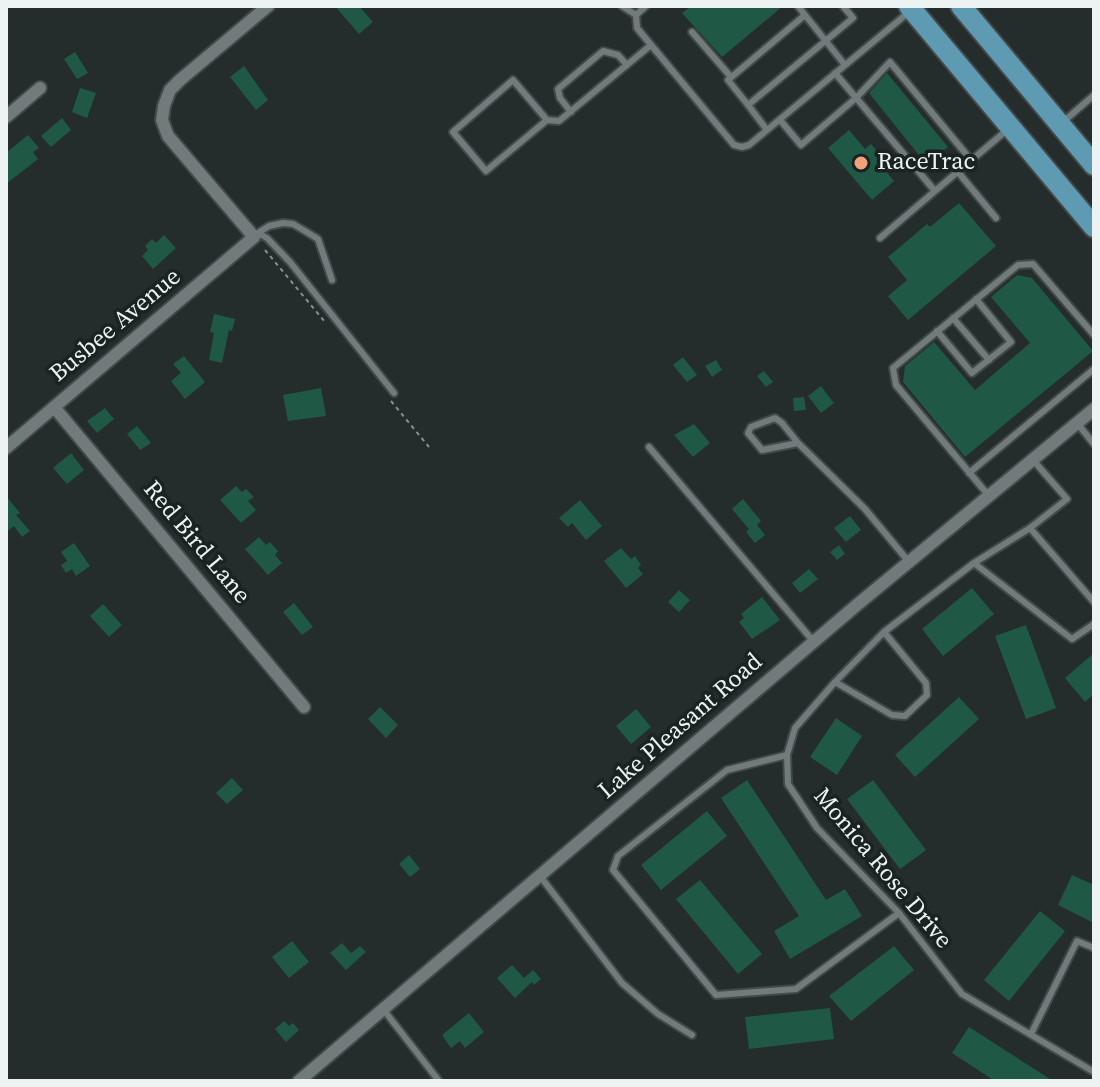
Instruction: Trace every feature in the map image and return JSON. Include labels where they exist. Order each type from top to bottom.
[{"type":"main road","points":[[961,6],[1094,165]]},
{"type":"main road","points":[[913,7],[1094,227]]},
{"type":"street","points":[[255,235],[168,136],[162,120],[170,90],[268,6]]},
{"type":"street","points":[[6,117],[40,88]]},
{"type":"street","name":"Busbee Avenue","points":[[6,448],[255,235]]},
{"type":"street","name":"Red Bird Lane","points":[[54,407],[304,707]]},
{"type":"street","name":"Lake Pleasant Road","points":[[299,1081],[814,642],[1094,409]]},
{"type":"lane","points":[[622,6],[636,15]]},
{"type":"lane","points":[[636,15],[646,6]]},
{"type":"lane","points":[[798,6],[845,65]]},
{"type":"lane","points":[[748,105],[853,18],[843,6]]},
{"type":"lane","points":[[636,15],[637,28],[734,145],[742,147],[749,145],[780,120],[913,7]]},
{"type":"lane","points":[[767,130],[728,80],[805,15]]},
{"type":"lane","points":[[692,32],[731,77]]},
{"type":"lane","points":[[547,120],[513,80],[453,132],[486,171],[547,120],[559,121],[571,112],[651,45]]},
{"type":"lane","points":[[571,112],[560,98],[558,89],[603,51],[618,55],[627,65]]},
{"type":"lane","points":[[780,120],[801,145],[856,98],[890,62],[971,160]]},
{"type":"lane","points":[[835,73],[935,191]]},
{"type":"lane","points":[[1061,125],[1094,95]]},
{"type":"lane","points":[[880,238],[1010,127]]},
{"type":"lane","points":[[958,172],[996,218]]},
{"type":"lane","points":[[332,280],[318,239],[305,231],[293,224],[283,223],[269,226],[255,235],[290,262],[394,393]]},
{"type":"lane","points":[[989,496],[896,385],[893,368],[1018,265],[1033,264],[1094,335]]},
{"type":"lane","points":[[937,331],[972,373],[1011,342],[976,299]]},
{"type":"lane","points":[[953,318],[989,360]]},
{"type":"lane","points":[[969,473],[1094,369]]},
{"type":"lane","points":[[798,443],[762,450],[748,433],[751,427],[775,418],[865,509],[909,562]]},
{"type":"lane","points":[[1077,423],[1093,440]]},
{"type":"lane","points":[[649,447],[814,642]]},
{"type":"lane","points":[[899,913],[796,989],[716,995],[613,870],[618,856],[727,770],[787,755],[795,728],[884,632],[974,563],[1030,528],[1067,499],[1033,460]]},
{"type":"lane","points":[[1030,528],[1094,602]]},
{"type":"lane","points":[[974,563],[1072,639],[1094,624]]},
{"type":"lane","points":[[835,682],[892,715],[905,716],[927,695],[926,683],[884,632]]},
{"type":"lane","name":"Monica Rose Drive","points":[[787,755],[788,784],[817,828],[899,913],[962,994],[1094,1072]]},
{"type":"lane","points":[[540,876],[622,983],[658,1014],[692,1035]]},
{"type":"lane","points":[[1031,1034],[1077,941],[1094,948]]},
{"type":"lane","points":[[383,1009],[439,1081]]},
{"type":"building","points":[[335,6],[359,6],[373,22],[359,34]]},
{"type":"building","points":[[691,6],[783,6],[722,57],[682,13]]},
{"type":"building","points":[[75,52],[88,73],[77,79],[64,59]]},
{"type":"building","points":[[244,66],[268,100],[256,110],[230,77]]},
{"type":"building","points":[[887,73],[948,147],[926,164],[869,93]]},
{"type":"building","points":[[80,88],[96,93],[87,118],[72,112]]},
{"type":"building","points":[[62,118],[71,130],[51,147],[41,136]]},
{"type":"building","points":[[849,130],[865,149],[871,144],[882,157],[877,161],[894,181],[872,200],[828,148]]},
{"type":"building","points":[[28,135],[39,148],[33,152],[38,159],[6,184],[6,153]]},
{"type":"building","points":[[959,203],[996,246],[908,320],[888,296],[907,280],[888,257],[927,224],[930,227]]},
{"type":"building","points":[[164,235],[176,248],[153,269],[142,256],[148,250],[145,246],[152,239],[156,243]]},
{"type":"building","points":[[1017,275],[1032,278],[1093,351],[965,457],[903,382],[905,366],[934,342],[975,390],[1030,343],[991,297]]},
{"type":"building","points":[[214,314],[235,319],[232,331],[229,330],[222,363],[209,360]]},
{"type":"building","points":[[184,356],[205,382],[185,399],[171,381],[181,373],[173,364]]},
{"type":"building","points":[[683,357],[697,375],[687,382],[673,365]]},
{"type":"building","points":[[716,360],[722,370],[712,377],[705,366]]},
{"type":"building","points":[[764,371],[773,382],[766,387],[757,376]]},
{"type":"building","points":[[821,386],[834,403],[821,413],[808,396]]},
{"type":"building","points":[[321,388],[326,416],[288,421],[283,395]]},
{"type":"building","points":[[804,397],[806,410],[794,411],[793,398]]},
{"type":"building","points":[[105,408],[114,419],[97,433],[87,421]]},
{"type":"building","points":[[694,424],[710,443],[693,457],[674,435]]},
{"type":"building","points":[[137,426],[151,443],[140,450],[127,434]]},
{"type":"building","points":[[71,453],[84,470],[67,484],[53,468]]},
{"type":"building","points":[[236,486],[242,492],[246,489],[254,497],[248,501],[256,510],[241,523],[220,500]]},
{"type":"building","points":[[6,496],[20,513],[16,515],[30,531],[22,537],[14,526],[6,532]]},
{"type":"building","points":[[743,499],[761,521],[757,525],[765,535],[755,543],[746,532],[749,529],[732,509]]},
{"type":"building","points":[[580,500],[602,526],[586,540],[572,523],[568,527],[559,518]]},
{"type":"building","points":[[850,516],[861,530],[846,542],[834,528]]},
{"type":"building","points":[[259,537],[266,545],[270,542],[278,551],[275,555],[282,563],[268,575],[245,549]]},
{"type":"building","points":[[74,543],[90,566],[76,576],[72,569],[66,573],[61,565],[67,561],[61,552]]},
{"type":"building","points":[[839,545],[845,554],[837,560],[830,552]]},
{"type":"building","points":[[621,548],[631,559],[635,556],[643,574],[626,588],[604,561]]},
{"type":"building","points":[[809,569],[818,579],[800,593],[792,583]]},
{"type":"building","points":[[972,588],[994,614],[943,656],[922,629]]},
{"type":"building","points":[[679,590],[690,600],[679,612],[668,602]]},
{"type":"building","points":[[762,597],[780,620],[752,639],[739,622],[744,618],[741,614]]},
{"type":"building","points":[[294,603],[313,627],[302,635],[283,612]]},
{"type":"building","points":[[103,604],[122,625],[109,637],[90,616]]},
{"type":"building","points":[[1026,625],[1056,708],[1026,719],[995,636]]},
{"type":"building","points":[[1094,653],[1094,694],[1085,702],[1065,678]]},
{"type":"building","points":[[959,697],[979,719],[915,777],[895,755]]},
{"type":"building","points":[[380,707],[398,725],[386,738],[368,719]]},
{"type":"building","points":[[636,709],[651,727],[631,744],[616,726]]},
{"type":"building","points":[[836,718],[862,736],[837,775],[810,757]]},
{"type":"building","points":[[232,778],[243,790],[227,804],[216,793]]},
{"type":"building","points":[[747,780],[826,900],[845,889],[862,916],[790,959],[774,931],[799,916],[721,798]]},
{"type":"building","points":[[873,780],[926,850],[900,869],[847,799]]},
{"type":"building","points":[[707,811],[727,836],[661,890],[641,865]]},
{"type":"building","points":[[409,855],[420,869],[410,877],[399,864]]},
{"type":"building","points":[[1072,875],[1094,885],[1094,923],[1058,905]]},
{"type":"building","points":[[700,880],[762,954],[738,974],[676,899]]},
{"type":"building","points":[[1040,911],[1065,931],[1009,1001],[984,980]]},
{"type":"building","points":[[292,941],[309,962],[289,978],[272,957]]},
{"type":"building","points":[[342,943],[351,953],[360,946],[366,952],[346,970],[330,953]]},
{"type":"building","points":[[894,946],[914,970],[851,1021],[829,996]]},
{"type":"building","points":[[512,965],[524,978],[533,970],[541,979],[534,985],[532,982],[515,998],[497,978]]},
{"type":"building","points":[[830,1008],[834,1039],[749,1049],[745,1017]]},
{"type":"building","points":[[469,1013],[484,1032],[465,1048],[460,1041],[451,1048],[442,1035]]},
{"type":"building","points":[[284,1021],[289,1026],[293,1023],[299,1030],[286,1042],[275,1029]]},
{"type":"building","points":[[969,1027],[1053,1081],[995,1081],[952,1053]]},
{"type":"place","name":"RaceTrac","points":[[861,163]]}]
